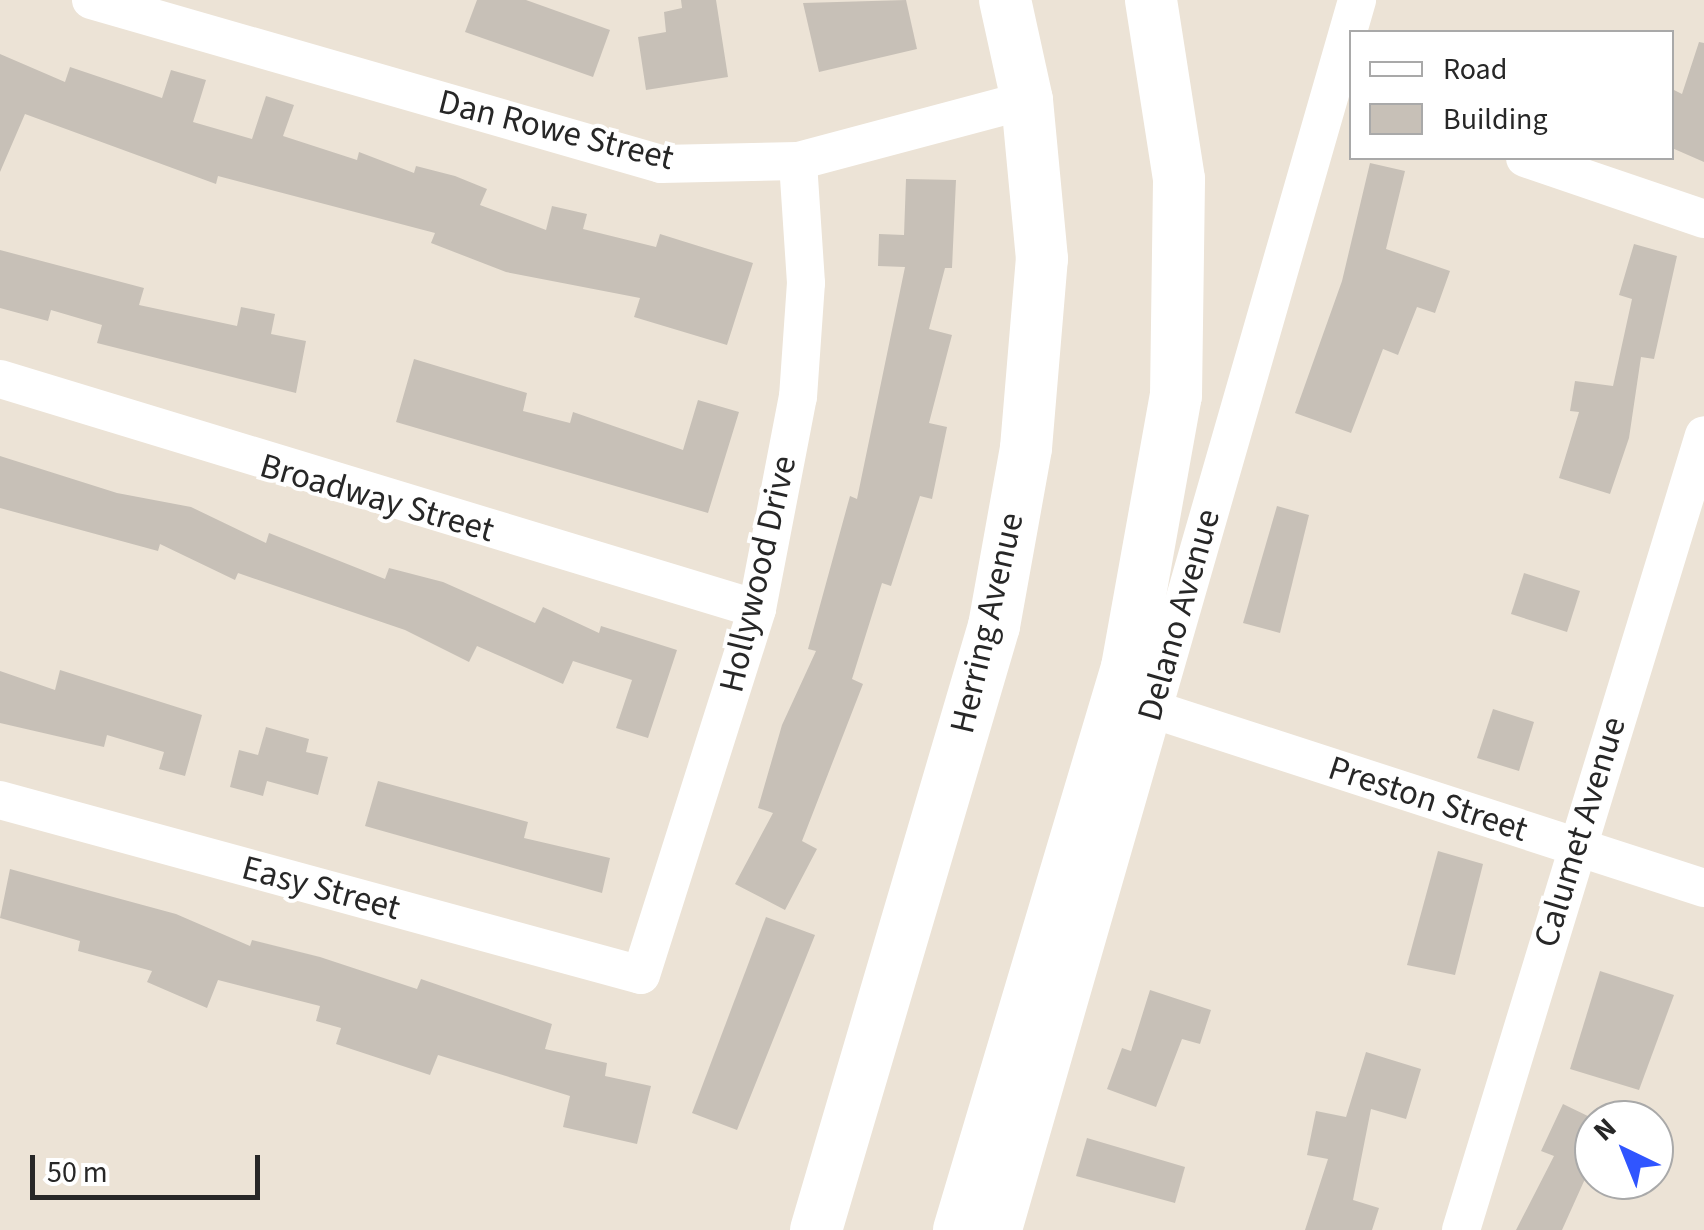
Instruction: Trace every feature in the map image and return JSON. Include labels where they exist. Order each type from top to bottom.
[{"type":"main road","name":"Herring Avenue","points":[[816,1230],[994,626],[1041,326],[1039,189],[1027,100],[1006,0]]},
{"type":"main road","points":[[959,1230],[1128,667],[1176,396],[1180,180],[1151,0]]},
{"type":"street","name":"Dan Rowe Street","points":[[91,0],[662,164],[798,161],[1027,100]]},
{"type":"street","name":"Delano Avenue","points":[[1352,30],[1357,0]]},
{"type":"street","name":"Delano Avenue","points":[[1003,1230],[1152,709],[1341,95],[1349,48]]},
{"type":"street","points":[[1530,160],[1704,219]]},
{"type":"street","name":"Hollywood Drive","points":[[641,975],[757,610],[800,376],[806,283],[798,161]]},
{"type":"street","name":"Broadway Street","points":[[0,379],[757,610]]},
{"type":"street","name":"Calumet Avenue","points":[[1461,1230],[1574,846],[1704,435]]},
{"type":"street","name":"Preston Street","points":[[1152,709],[1704,888]]},
{"type":"street","name":"Easy Street","points":[[0,800],[641,975]]},
{"type":"building","points":[[477,0],[526,0],[610,30],[593,77],[465,32]]},
{"type":"building","points":[[681,0],[716,0],[728,77],[646,90],[638,37],[666,32],[664,12],[682,8]]},
{"type":"building","points":[[906,0],[917,49],[819,72],[803,3]]},
{"type":"building","points":[[1699,42],[1704,43],[1704,162],[1674,149],[1674,90],[1682,94]]},
{"type":"building","points":[[0,54],[65,82],[70,67],[162,98],[171,70],[206,80],[193,122],[252,139],[266,96],[294,105],[283,136],[357,160],[359,152],[414,173],[416,166],[455,176],[487,189],[480,205],[546,230],[552,206],[587,214],[583,229],[656,247],[660,234],[753,263],[727,345],[634,317],[640,298],[506,272],[431,243],[435,233],[218,176],[216,184],[25,114],[0,172]]},
{"type":"building","points":[[1370,163],[1405,171],[1386,249],[1450,271],[1435,313],[1417,307],[1398,355],[1383,349],[1351,433],[1295,413],[1342,281]]},
{"type":"building","points":[[906,179],[956,180],[952,268],[945,268],[929,329],[952,335],[929,423],[947,427],[932,499],[920,496],[891,586],[882,583],[852,679],[863,684],[802,841],[817,849],[785,910],[735,884],[773,813],[758,808],[782,725],[816,651],[808,649],[850,496],[857,499],[905,267],[878,266],[879,234],[904,235]]},
{"type":"building","points":[[1634,244],[1677,256],[1654,359],[1641,357],[1629,438],[1610,494],[1559,478],[1579,412],[1570,411],[1575,381],[1613,386],[1632,299],[1619,295]]},
{"type":"building","points":[[0,250],[144,288],[139,305],[237,326],[241,307],[275,314],[271,334],[306,341],[296,393],[97,343],[102,325],[51,310],[48,321],[0,308]]},
{"type":"building","points":[[414,359],[527,393],[523,411],[570,423],[573,412],[683,450],[698,400],[739,412],[708,513],[396,422]]},
{"type":"building","points":[[0,456],[117,493],[191,507],[266,543],[269,533],[385,579],[389,568],[443,582],[535,623],[543,607],[599,633],[601,626],[677,650],[648,738],[616,728],[632,680],[573,661],[563,684],[477,646],[469,662],[405,630],[238,573],[235,580],[160,544],[158,551],[0,508]]},
{"type":"building","points":[[1277,506],[1309,515],[1280,633],[1243,623]]},
{"type":"building","points":[[1524,573],[1580,591],[1567,632],[1511,614]]},
{"type":"building","points":[[60,670],[202,715],[185,776],[159,769],[164,752],[107,735],[104,747],[0,723],[0,671],[55,690]]},
{"type":"building","points":[[1493,709],[1534,722],[1519,771],[1477,758]]},
{"type":"building","points":[[266,727],[309,739],[306,752],[328,757],[318,795],[267,781],[263,796],[230,787],[239,750],[258,755]]},
{"type":"building","points":[[378,781],[528,822],[524,838],[610,858],[602,893],[365,826]]},
{"type":"building","points":[[1438,851],[1483,864],[1455,975],[1407,965]]},
{"type":"building","points":[[10,869],[176,914],[250,946],[252,940],[320,957],[417,989],[421,979],[552,1024],[545,1049],[607,1063],[605,1076],[651,1086],[637,1144],[563,1127],[570,1096],[438,1055],[430,1075],[336,1044],[341,1028],[316,1021],[320,1006],[218,980],[207,1008],[147,982],[152,971],[78,951],[80,941],[0,918]]},
{"type":"building","points":[[766,917],[815,935],[737,1130],[692,1113]]},
{"type":"building","points":[[1600,971],[1674,995],[1639,1090],[1570,1069]]},
{"type":"building","points":[[1150,990],[1211,1010],[1200,1044],[1182,1039],[1156,1107],[1107,1089],[1122,1048],[1131,1051]]},
{"type":"building","points":[[1366,1052],[1421,1069],[1406,1119],[1371,1109],[1353,1200],[1379,1208],[1372,1230],[1305,1230],[1328,1159],[1307,1155],[1316,1111],[1346,1117]]},
{"type":"building","points":[[1563,1104],[1574,1109],[1576,1200],[1562,1230],[1516,1230],[1554,1156],[1541,1151]]},
{"type":"building","points":[[1087,1138],[1185,1167],[1175,1203],[1076,1176]]}]
